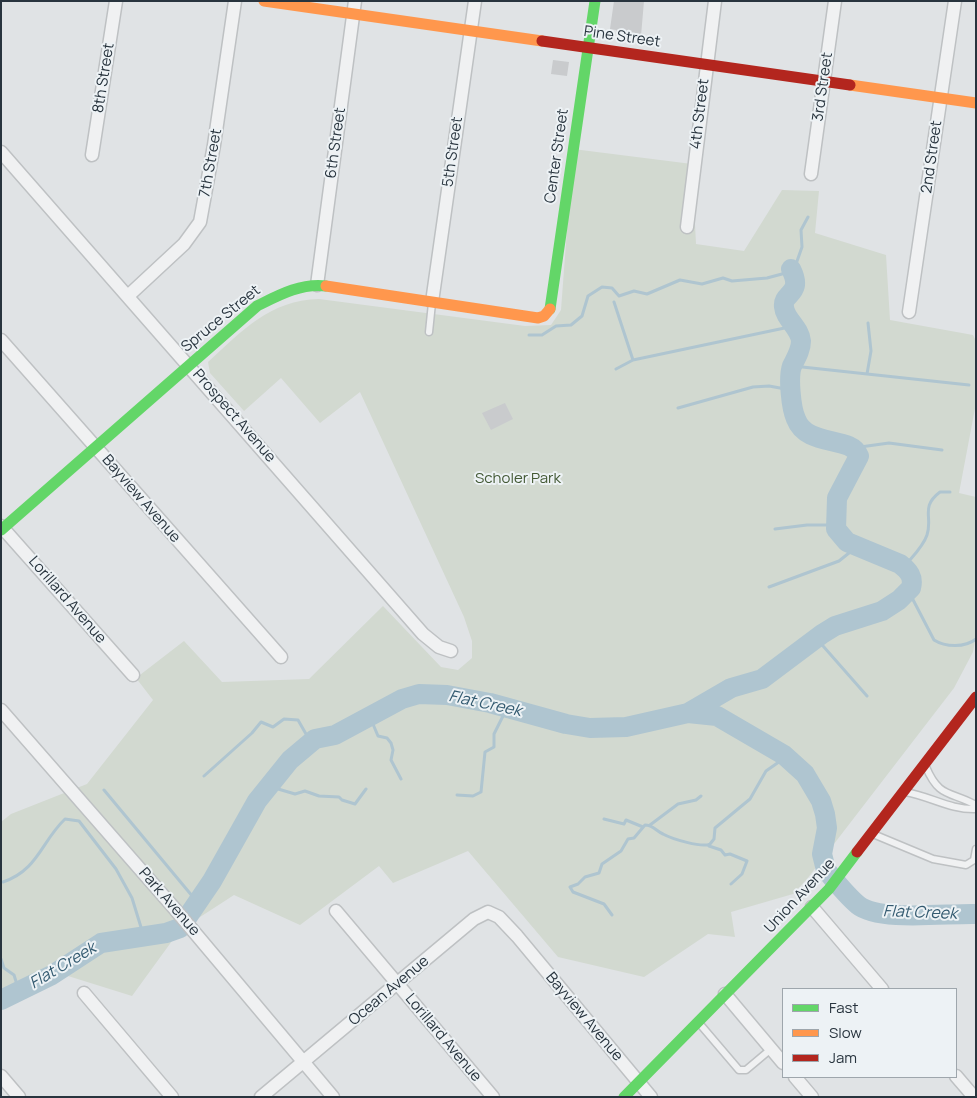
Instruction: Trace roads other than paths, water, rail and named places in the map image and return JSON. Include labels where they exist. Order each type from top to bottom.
[{"type":"street","name":"8th Street","points":[[92,155],[116,1]]},
{"type":"street","name":"7th Street","points":[[128,296],[184,244],[200,222],[214,145],[235,1]]},
{"type":"street","name":"Pine Street","points":[[264,1],[976,103]]},
{"type":"street","name":"6th Street","points":[[317,285],[355,1]]},
{"type":"street","name":"5th Street","points":[[432,302],[475,1]]},
{"type":"street","name":"Center Street","points":[[547,314],[550,309],[595,1]]},
{"type":"street","name":"4th Street","points":[[686,227],[715,1]]},
{"type":"street","name":"3rd Street","points":[[811,174],[835,1]]},
{"type":"street","name":"2nd Street","points":[[908,312],[955,1]]},
{"type":"street","name":"Prospect Avenue","points":[[1,152],[423,634],[439,647],[451,651]]},
{"type":"street","name":"Spruce Street","points":[[2,528],[188,364],[258,306],[286,291],[317,285],[538,318],[547,314]]},
{"type":"street","name":"Bayview Avenue","points":[[1,340],[281,657]]},
{"type":"street","name":"Lorillard Avenue","points":[[2,528],[133,675]]},
{"type":"street","name":"Union Avenue","points":[[624,1097],[816,903],[850,864],[976,697]]},
{"type":"street","name":"Park Avenue","points":[[1,710],[190,926],[333,1097]]},
{"type":"street","points":[[816,903],[881,988]]},
{"type":"street","name":"Lorillard Avenue","points":[[336,911],[493,1097]]},
{"type":"street","name":"Ocean Avenue","points":[[261,1097],[483,913],[494,914],[517,936]]},
{"type":"street","name":"Bayview Avenue","points":[[517,936],[652,1097]]},
{"type":"street","points":[[84,993],[172,1097]]},
{"type":"street","points":[[725,994],[782,1062]]},
{"type":"street","points":[[1,1076],[18,1097]]},
{"type":"street","points":[[957,1077],[974,1097]]},
{"type":"street","points":[[796,1078],[812,1097]]},
{"type":"lane","points":[[428,332],[432,302]]},
{"type":"lane","points":[[925,764],[933,783],[944,793],[976,805]]},
{"type":"lane","points":[[904,792],[922,795],[939,803],[964,809],[976,809]]},
{"type":"lane","points":[[872,834],[933,859],[966,865],[974,860],[976,849]]},
{"type":"lane","points":[[698,1022],[739,1070],[746,1070],[771,1049]]},
{"type":"waterway","points":[[529,335],[542,335],[556,326],[571,325],[582,316],[588,296],[602,287],[612,288],[619,296],[634,291],[647,294],[680,280],[702,284],[723,278],[732,281],[767,278],[782,274],[796,264],[802,247],[801,230],[808,217]]},
{"type":"waterway","points":[[688,713],[731,688],[762,679],[835,626],[882,611],[899,600],[911,588],[910,574],[900,564],[847,542],[836,529],[837,498],[859,456],[847,445],[809,434],[802,428],[794,414],[790,377],[801,341],[784,307],[784,302],[792,292],[795,284],[791,269]]},
{"type":"waterway","points":[[614,302],[633,360]]},
{"type":"waterway","points":[[867,374],[871,351],[868,323]]},
{"type":"waterway","points":[[616,369],[633,360],[794,326]]},
{"type":"waterway","points":[[793,366],[969,385]]},
{"type":"waterway","points":[[678,408],[753,387],[769,386],[791,390]]},
{"type":"waterway","points":[[853,448],[889,443],[942,450]]},
{"type":"waterway","points":[[904,567],[920,548],[927,535],[930,503],[940,492],[950,492]]},
{"type":"waterway","points":[[775,529],[807,525],[836,525]]},
{"type":"waterway","points":[[769,587],[839,561],[849,553],[853,545]]},
{"type":"waterway","points":[[909,592],[934,640],[955,646],[966,644],[976,639]]},
{"type":"waterway","points":[[816,638],[867,696]]},
{"type":"waterway","name":"Flat Creek","points":[[1,1000],[52,975],[101,943],[166,933],[180,928],[212,881],[257,801],[290,760],[315,739],[335,735],[402,699],[419,694],[447,695],[490,703],[566,724],[590,728],[626,727],[688,713],[717,716],[784,755],[805,774],[821,801],[825,814],[827,828],[822,854],[826,870],[858,905],[868,910],[897,915],[976,914]]},
{"type":"waterway","points":[[457,795],[473,796],[481,792],[485,752],[494,747],[494,734],[507,708]]},
{"type":"waterway","points":[[370,717],[378,736],[387,738],[391,743],[393,750],[391,760],[401,779]]},
{"type":"waterway","points":[[204,776],[252,733],[261,722],[273,727],[284,719],[298,720],[310,741]]},
{"type":"waterway","points":[[612,915],[604,904],[573,892],[570,887],[578,884],[585,877],[599,873],[602,864],[621,851],[628,839],[634,838],[645,825],[680,840],[701,845],[710,844],[714,839],[715,828],[750,799],[766,771],[786,757]]},
{"type":"waterway","points":[[268,786],[295,794],[305,791],[319,796],[339,797],[342,800],[355,804],[366,789]]},
{"type":"waterway","points":[[104,790],[198,903]]},
{"type":"waterway","points":[[650,825],[678,804],[696,800],[701,796]]},
{"type":"waterway","points":[[3,882],[15,877],[32,863],[65,819],[79,821],[116,869],[132,898],[144,937]]},
{"type":"waterway","points":[[604,819],[624,824],[626,820],[643,827]]},
{"type":"waterway","points":[[709,846],[721,850],[725,855],[730,854],[747,861],[742,874],[731,884]]},
{"type":"waterway","points":[[1,959],[4,968],[14,975],[19,991]]},
{"type":"park label","name":"Scholer Park","points":[[518,479]]}]
